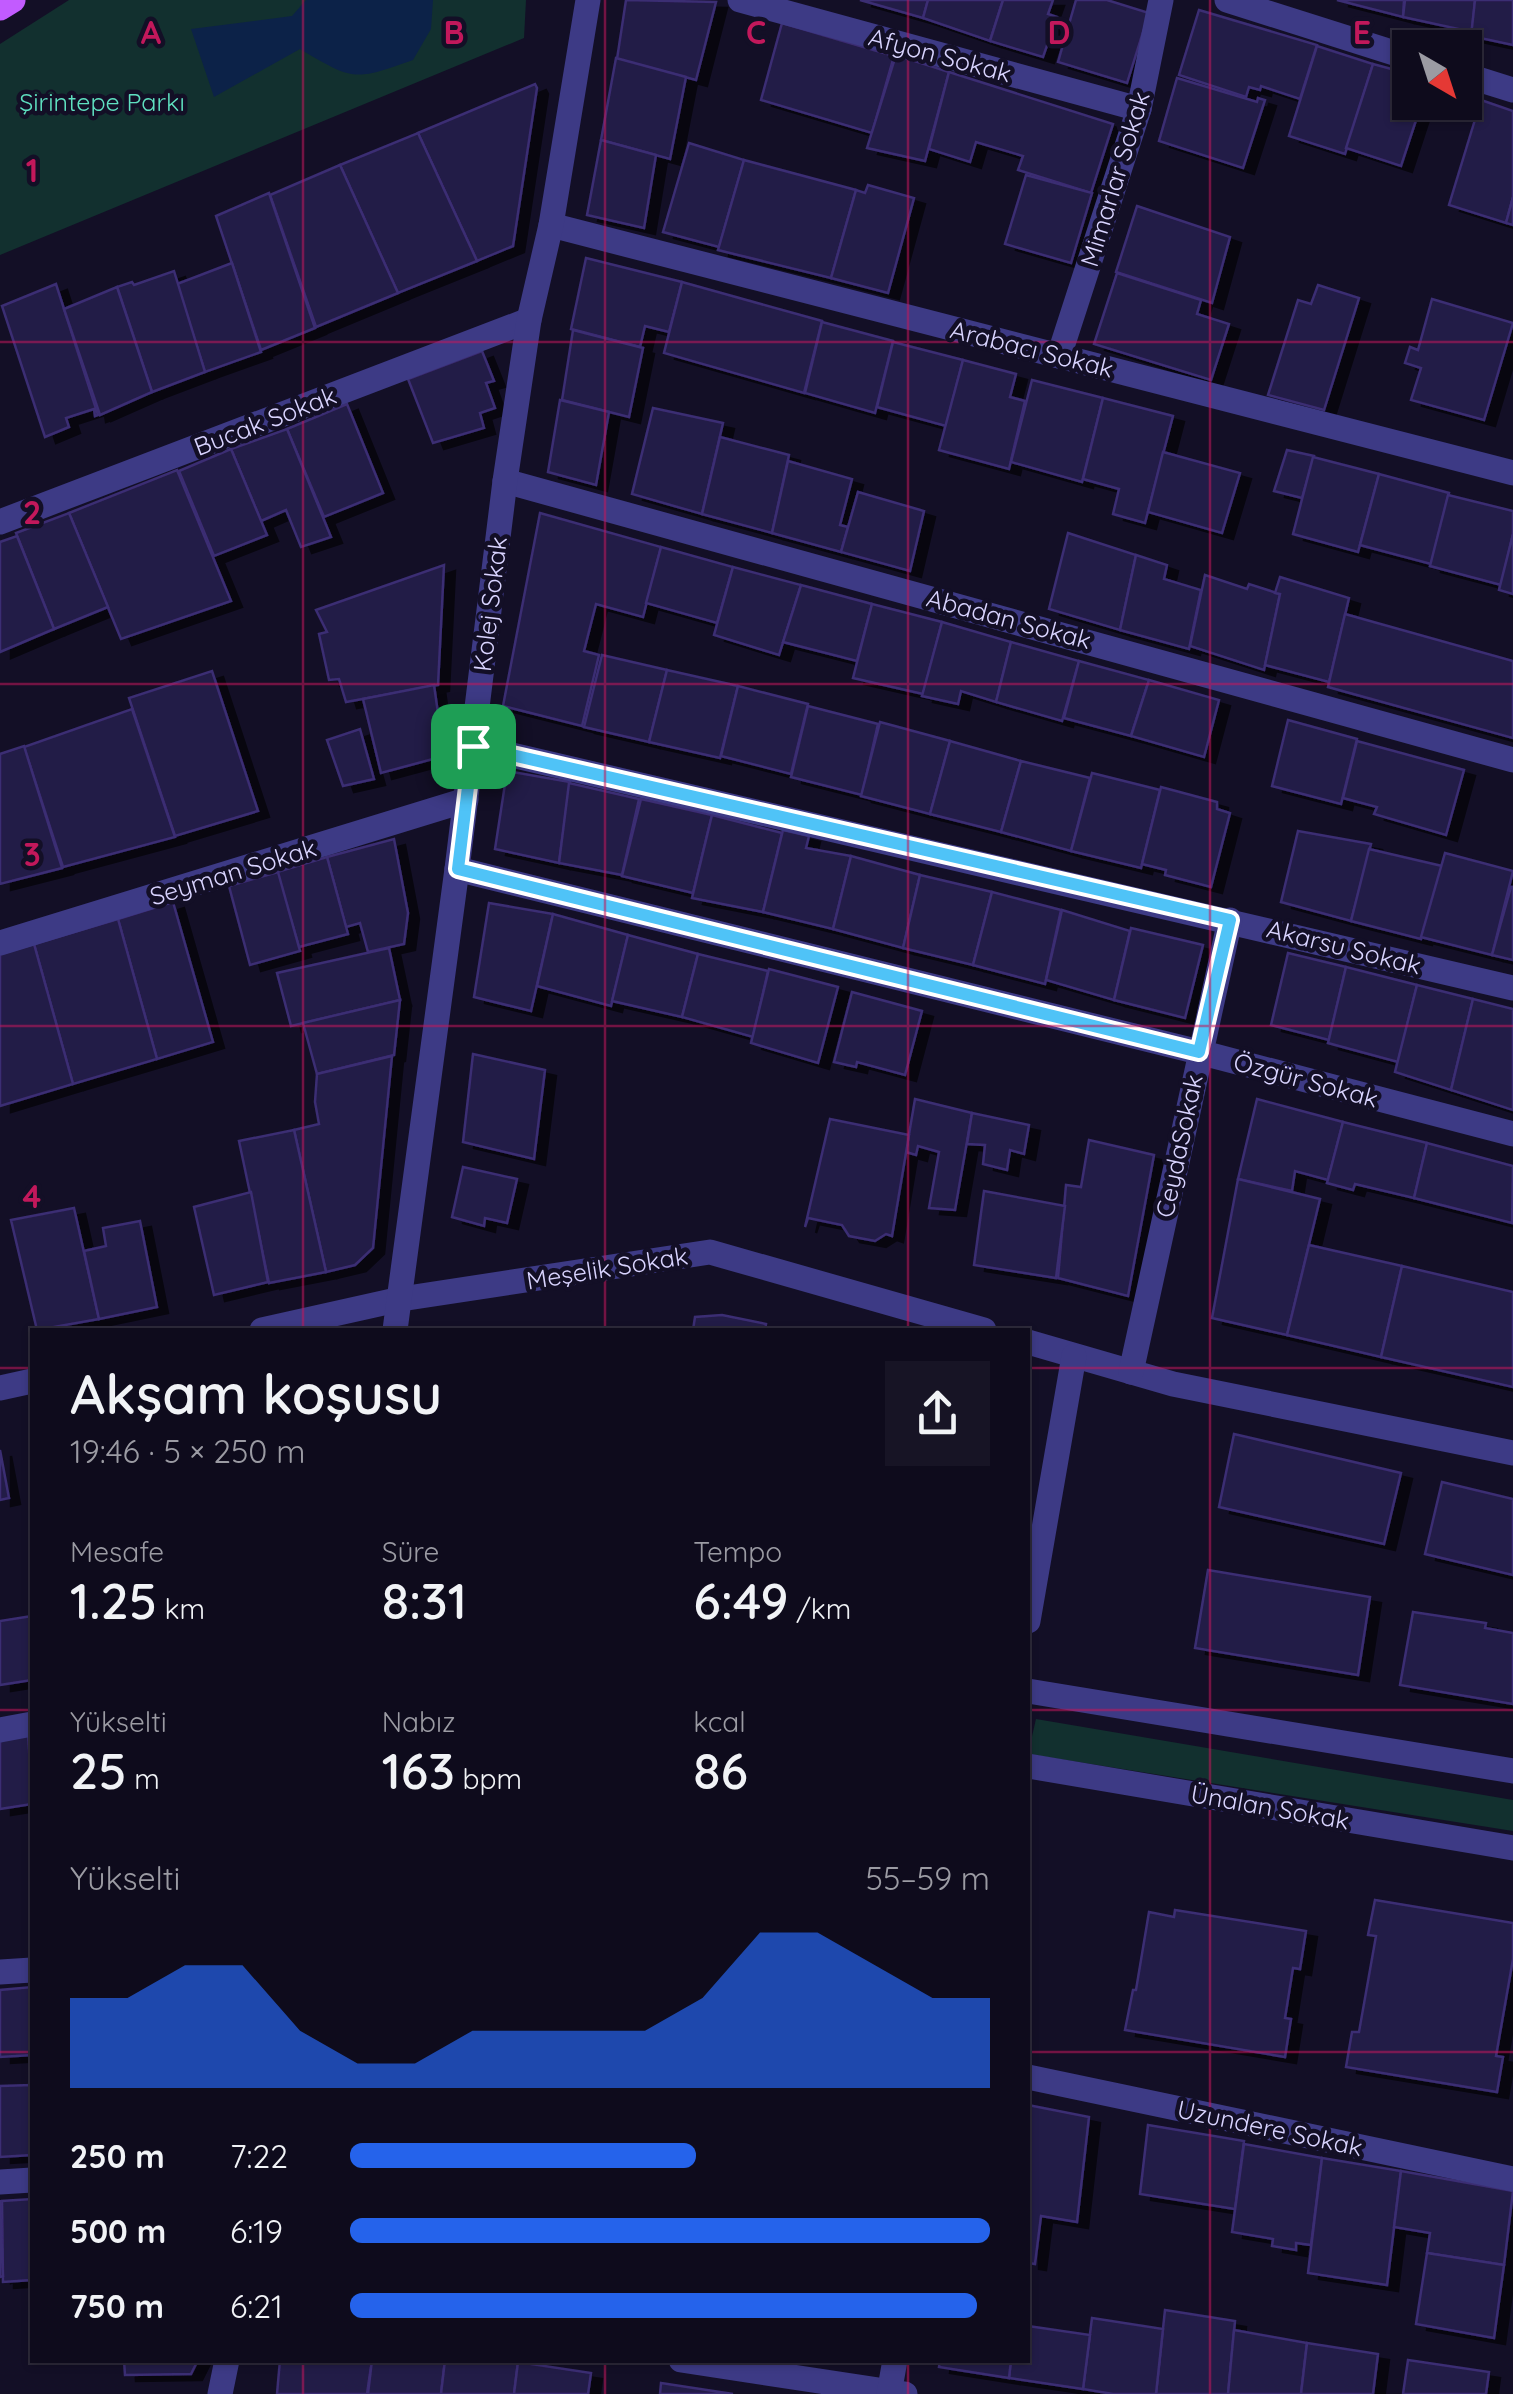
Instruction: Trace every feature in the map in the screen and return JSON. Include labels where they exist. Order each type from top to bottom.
[{"type":"main road","points":[[0,8],[13,0]]},
{"type":"street","name":"Kolej Sokak","points":[[395,1328],[458,869],[505,481],[529,320],[551,225],[588,0]]},
{"type":"street","name":"Afyon Sokak","points":[[740,0],[1140,109]]},
{"type":"street","name":"Mimarlar Sokak","points":[[1059,356],[1140,109],[1161,0]]},
{"type":"street","points":[[1227,0],[1392,52]]},
{"type":"street","points":[[1482,80],[1513,90]]},
{"type":"street","name":"Arabacı Sokak","points":[[551,225],[1513,473]]},
{"type":"street","name":"Bucak Sokak","points":[[0,522],[529,320]]},
{"type":"street","name":"Abadan Sokak","points":[[505,481],[1513,760]]},
{"type":"street","name":"Akarsu Sokak","points":[[473,746],[1513,988]]},
{"type":"street","name":"Seyman Sokak","points":[[0,944],[466,800]]},
{"type":"street","name":"Özgür Sokak","points":[[458,869],[1199,1052],[1513,1134]]},
{"type":"street","name":"CeydaSokak","points":[[1131,1372],[1230,920]]},
{"type":"street","name":"Meşelik Sokak","points":[[271,1328],[400,1300],[710,1252],[977,1328]]},
{"type":"street","points":[[1030,1343],[1173,1384],[1513,1454]]},
{"type":"street","points":[[1030,1610],[1074,1356]]},
{"type":"street","points":[[0,1388],[30,1381]]},
{"type":"street","points":[[1030,1691],[1513,1772]]},
{"type":"street","points":[[0,1730],[30,1724]]},
{"type":"street","name":"Ünalan Sokak","points":[[1030,1766],[1513,1848]]},
{"type":"street","points":[[0,1972],[30,1970]]},
{"type":"street","name":"Uzundere Sokak","points":[[1030,2077],[1513,2179]]},
{"type":"street","points":[[0,2182],[30,2180]]},
{"type":"street","points":[[220,2394],[226,2363]]},
{"type":"street","points":[[699,2363],[894,2393],[894,2363]]},
{"type":"green space","name":"Şirintepe Parkı","points":[[69,0],[526,0],[524,38],[0,255],[0,44]]},
{"type":"green space","points":[[1036,1719],[1513,1800],[1513,1831],[1030,1754]]},
{"type":"water","points":[[306,0],[433,0],[431,29],[413,60],[393,67],[366,74],[344,72],[300,49],[214,97],[191,29],[292,16]]},
{"type":"building","points":[[626,0],[716,2],[696,80],[617,59]]},
{"type":"building","points":[[860,0],[928,0],[923,18]]},
{"type":"building","points":[[928,0],[1003,0],[990,41],[923,18]]},
{"type":"building","points":[[1003,0],[1053,0],[1048,14],[1057,17],[1043,57],[990,41]]},
{"type":"building","points":[[1076,0],[1107,0],[1149,13],[1127,83],[1058,62]]},
{"type":"building","points":[[1337,0],[1404,0],[1403,17]]},
{"type":"building","points":[[1405,0],[1475,0],[1472,30],[1403,17]]},
{"type":"building","points":[[1475,0],[1513,0],[1513,45],[1482,38],[1482,30],[1472,30]]},
{"type":"building","points":[[1199,10],[1317,45],[1300,99],[1261,86],[1260,90],[1249,87],[1246,97],[1179,75]]},
{"type":"building","points":[[782,23],[894,56],[872,133],[761,100]]},
{"type":"building","points":[[1317,46],[1373,64],[1345,154],[1289,136]]},
{"type":"building","points":[[896,55],[949,72],[925,161],[867,148]]},
{"type":"building","points":[[616,58],[686,77],[670,159],[601,140]]},
{"type":"building","points":[[1373,64],[1392,69],[1392,120],[1416,120],[1401,166],[1346,148]]},
{"type":"building","points":[[949,72],[1113,124],[1091,193],[1018,170],[1023,156],[976,142],[970,162],[929,149]]},
{"type":"building","points":[[1177,78],[1257,102],[1258,98],[1265,100],[1243,168],[1159,141]]},
{"type":"building","points":[[535,84],[513,246],[477,261],[418,133]]},
{"type":"building","points":[[1482,100],[1513,111],[1513,197],[1506,223],[1449,205],[1475,120],[1482,120]]},
{"type":"building","points":[[418,133],[477,261],[398,293],[340,165]]},
{"type":"building","points":[[601,140],[656,155],[644,228],[587,215]]},
{"type":"building","points":[[689,143],[744,160],[719,247],[663,232]]},
{"type":"building","points":[[744,160],[856,190],[831,278],[718,250]]},
{"type":"building","points":[[340,165],[398,293],[316,327],[270,195]]},
{"type":"building","points":[[1026,175],[1092,193],[1071,263],[1005,244]]},
{"type":"building","points":[[868,185],[914,198],[888,293],[831,278],[856,190],[865,193]]},
{"type":"building","points":[[269,193],[315,328],[261,350],[216,216]]},
{"type":"building","points":[[1513,197],[1513,225],[1506,223]]},
{"type":"building","points":[[1137,206],[1230,237],[1212,303],[1116,272]]},
{"type":"building","points":[[586,258],[682,282],[669,332],[645,326],[640,347],[571,329]]},
{"type":"building","points":[[232,263],[261,352],[205,372],[177,284]]},
{"type":"building","points":[[174,271],[205,372],[152,392],[117,287]]},
{"type":"building","points":[[1117,273],[1201,300],[1197,314],[1229,324],[1211,380],[1094,344]]},
{"type":"building","points":[[682,282],[822,321],[804,393],[664,353]]},
{"type":"building","points":[[56,284],[98,415],[95,416],[94,409],[66,418],[69,427],[45,437],[2,306]]},
{"type":"building","points":[[1318,285],[1359,298],[1324,410],[1268,395],[1298,300],[1311,304]]},
{"type":"building","points":[[117,287],[152,392],[100,415],[64,309]]},
{"type":"building","points":[[1432,299],[1513,323],[1484,420],[1411,400],[1421,368],[1405,363],[1410,347],[1418,350]]},
{"type":"building","points":[[822,322],[893,341],[875,413],[805,393]]},
{"type":"building","points":[[573,330],[643,348],[629,417],[562,400]]},
{"type":"building","points":[[893,342],[963,360],[946,426],[877,407]]},
{"type":"building","points":[[482,351],[494,381],[486,383],[495,408],[480,413],[484,428],[433,443],[408,379]]},
{"type":"building","points":[[963,360],[1016,374],[1010,397],[1025,401],[1009,469],[939,450]]},
{"type":"building","points":[[1032,380],[1103,398],[1082,482],[1011,462]]},
{"type":"building","points":[[1103,398],[1173,416],[1145,523],[1113,514],[1119,489],[1083,479]]},
{"type":"building","points":[[560,400],[609,412],[596,485],[548,472]]},
{"type":"building","points":[[347,404],[383,493],[324,517],[287,429]]},
{"type":"building","points":[[653,408],[723,423],[702,514],[632,494]]},
{"type":"building","points":[[287,429],[331,537],[301,547],[286,510],[261,521],[231,449]]},
{"type":"building","points":[[720,437],[789,455],[772,533],[702,514]]},
{"type":"building","points":[[231,449],[267,535],[214,556],[179,471]]},
{"type":"building","points":[[1287,450],[1314,456],[1302,498],[1274,491]]},
{"type":"building","points":[[1163,452],[1240,473],[1222,533],[1148,512]]},
{"type":"building","points":[[1313,457],[1379,474],[1358,552],[1293,534]]},
{"type":"building","points":[[788,461],[852,479],[840,525],[848,527],[841,552],[772,533]]},
{"type":"building","points":[[177,470],[231,601],[121,639],[69,513]]},
{"type":"building","points":[[1379,474],[1449,493],[1431,564],[1360,545]]},
{"type":"building","points":[[858,492],[924,511],[910,571],[841,552]]},
{"type":"building","points":[[1448,495],[1513,511],[1513,534],[1501,585],[1430,566]]},
{"type":"building","points":[[69,513],[108,607],[54,629],[16,533]]},
{"type":"building","points":[[540,513],[661,547],[643,617],[596,604],[584,651],[599,655],[582,726],[503,706]]},
{"type":"building","points":[[1068,533],[1136,555],[1120,630],[1049,609]]},
{"type":"building","points":[[1513,534],[1513,594],[1499,590]]},
{"type":"building","points":[[17,536],[54,629],[0,652],[0,542]]},
{"type":"building","points":[[661,547],[733,567],[717,623],[646,603]]},
{"type":"building","points":[[1136,555],[1167,565],[1164,579],[1201,590],[1189,649],[1120,630]]},
{"type":"building","points":[[444,565],[438,685],[346,702],[339,679],[329,680],[319,634],[327,632],[316,610]]},
{"type":"building","points":[[733,567],[801,585],[779,655],[714,635]]},
{"type":"building","points":[[1205,575],[1247,589],[1249,584],[1280,594],[1264,670],[1190,646]]},
{"type":"building","points":[[1280,577],[1349,598],[1329,682],[1265,665]]},
{"type":"building","points":[[801,585],[872,604],[857,661],[783,642]]},
{"type":"building","points":[[872,604],[942,622],[923,694],[853,678]]},
{"type":"building","points":[[1345,614],[1513,661],[1513,738],[1328,687]]},
{"type":"building","points":[[942,622],[1011,642],[996,702],[961,691],[958,704],[922,696]]},
{"type":"building","points":[[1011,642],[1079,661],[1062,721],[996,702]]},
{"type":"building","points":[[602,655],[667,670],[649,742],[584,727]]},
{"type":"building","points":[[1079,661],[1149,680],[1131,736],[1064,718]]},
{"type":"building","points":[[667,670],[738,686],[720,758],[649,742]]},
{"type":"building","points":[[212,671],[258,811],[175,836],[129,698]]},
{"type":"building","points":[[1149,680],[1219,700],[1204,757],[1131,736]]},
{"type":"building","points":[[434,685],[444,756],[381,773],[363,699]]},
{"type":"building","points":[[738,686],[808,704],[791,774],[721,756]]},
{"type":"building","points":[[808,706],[878,724],[862,795],[791,777]]},
{"type":"building","points":[[132,709],[175,837],[63,867],[24,747]]},
{"type":"building","points":[[1288,720],[1357,739],[1341,804],[1272,786]]},
{"type":"building","points":[[880,722],[950,741],[930,814],[861,796]]},
{"type":"building","points":[[360,729],[374,779],[343,786],[327,740]]},
{"type":"building","points":[[950,741],[1021,761],[1001,832],[930,814]]},
{"type":"building","points":[[1357,741],[1464,770],[1446,835],[1374,814],[1377,807],[1343,798]]},
{"type":"building","points":[[24,746],[62,868],[0,884],[0,754]]},
{"type":"building","points":[[1021,761],[1090,778],[1071,851],[1001,832]]},
{"type":"building","points":[[507,771],[570,782],[559,863],[495,849]]},
{"type":"building","points":[[1092,773],[1160,790],[1141,868],[1071,851]]},
{"type":"building","points":[[569,783],[639,799],[622,875],[559,863]]},
{"type":"building","points":[[1161,787],[1217,802],[1217,809],[1230,813],[1211,887],[1165,875],[1166,870],[1142,864]]},
{"type":"building","points":[[641,799],[712,815],[693,893],[622,876]]},
{"type":"building","points":[[712,815],[782,833],[763,912],[692,898]]},
{"type":"building","points":[[783,830],[809,836],[806,848],[851,856],[833,929],[763,912]]},
{"type":"building","points":[[1298,831],[1371,844],[1351,921],[1281,902]]},
{"type":"building","points":[[394,839],[408,913],[404,944],[368,952],[360,923],[346,927],[327,857]]},
{"type":"building","points":[[1369,849],[1442,866],[1421,939],[1351,921]]},
{"type":"building","points":[[1445,853],[1513,871],[1492,955],[1421,937]]},
{"type":"building","points":[[851,856],[920,875],[903,948],[833,929]]},
{"type":"building","points":[[327,857],[348,934],[299,947],[277,872]]},
{"type":"building","points":[[278,872],[300,951],[250,965],[229,886]]},
{"type":"building","points":[[920,875],[992,892],[973,965],[903,948]]},
{"type":"building","points":[[1513,887],[1513,960],[1492,955]]},
{"type":"building","points":[[992,892],[1061,910],[1045,984],[973,965]]},
{"type":"building","points":[[173,902],[213,1042],[157,1059],[118,919]]},
{"type":"building","points":[[489,903],[553,914],[531,1011],[474,997]]},
{"type":"building","points":[[1062,910],[1130,931],[1114,1000],[1046,980]]},
{"type":"building","points":[[553,914],[628,935],[611,1006],[537,986]]},
{"type":"building","points":[[118,919],[157,1059],[73,1084],[34,944]]},
{"type":"building","points":[[1131,928],[1203,945],[1185,1018],[1114,1000]]},
{"type":"building","points":[[628,935],[698,954],[682,1017],[612,1001]]},
{"type":"building","points":[[34,944],[73,1084],[0,1106],[0,954]]},
{"type":"building","points":[[389,948],[400,1000],[291,1026],[277,973]]},
{"type":"building","points":[[1288,953],[1346,967],[1329,1040],[1271,1025]]},
{"type":"building","points":[[698,954],[768,971],[753,1037],[682,1017]]},
{"type":"building","points":[[1346,967],[1417,985],[1398,1062],[1328,1043]]},
{"type":"building","points":[[769,969],[838,987],[818,1063],[751,1043]]},
{"type":"building","points":[[1417,985],[1473,999],[1451,1090],[1395,1072]]},
{"type":"building","points":[[852,992],[922,1011],[905,1075],[857,1062],[856,1067],[834,1062]]},
{"type":"building","points":[[1473,999],[1513,1009],[1513,1110],[1451,1090]]},
{"type":"building","points":[[400,1000],[394,1055],[317,1074],[303,1023]]},
{"type":"building","points":[[473,1054],[545,1070],[534,1159],[463,1142]]},
{"type":"building","points":[[392,1056],[373,1248],[355,1265],[326,1272],[294,1130],[319,1124],[315,1102],[317,1074]]},
{"type":"building","points":[[915,1099],[972,1113],[955,1210],[929,1208],[939,1152],[918,1146],[916,1155],[906,1152]]},
{"type":"building","points":[[1257,1099],[1343,1122],[1328,1180],[1295,1171],[1292,1191],[1238,1179]]},
{"type":"building","points":[[972,1113],[1029,1125],[1024,1154],[1010,1150],[1007,1170],[983,1164],[985,1145],[967,1144]]},
{"type":"building","points":[[830,1119],[909,1135],[892,1236],[886,1234],[875,1241],[849,1236],[842,1225],[808,1218],[805,1227]]},
{"type":"building","points":[[1343,1122],[1427,1143],[1414,1198],[1355,1184],[1353,1190],[1327,1183]]},
{"type":"building","points":[[294,1130],[326,1272],[269,1283],[239,1141]]},
{"type":"building","points":[[1089,1140],[1154,1155],[1128,1296],[1058,1278],[1066,1185],[1081,1187]]},
{"type":"building","points":[[1427,1143],[1513,1166],[1512,1223],[1414,1198]]},
{"type":"building","points":[[463,1167],[517,1179],[507,1223],[485,1218],[484,1226],[452,1217]]},
{"type":"building","points":[[1238,1179],[1320,1199],[1287,1335],[1212,1318]]},
{"type":"building","points":[[984,1191],[1065,1206],[1056,1278],[974,1265]]},
{"type":"building","points":[[251,1192],[268,1282],[214,1295],[194,1207]]},
{"type":"building","points":[[74,1208],[99,1319],[37,1328],[11,1220]]},
{"type":"building","points":[[140,1221],[157,1307],[99,1319],[84,1251],[106,1246],[103,1228]]},
{"type":"building","points":[[1309,1245],[1402,1266],[1381,1357],[1287,1335]]},
{"type":"building","points":[[1402,1266],[1513,1292],[1513,1387],[1381,1357]]},
{"type":"building","points":[[722,1315],[766,1324],[765,1328],[693,1328],[695,1317]]},
{"type":"building","points":[[1234,1434],[1401,1473],[1384,1544],[1219,1507]]},
{"type":"building","points":[[0,1450],[9,1498],[0,1500]]},
{"type":"building","points":[[1442,1482],[1513,1499],[1513,1575],[1425,1554]]},
{"type":"building","points":[[1208,1570],[1370,1597],[1358,1675],[1195,1648]]},
{"type":"building","points":[[1413,1612],[1486,1623],[1485,1628],[1513,1633],[1513,1704],[1400,1685]]},
{"type":"building","points":[[30,1616],[30,1680],[0,1685],[0,1621]]},
{"type":"building","points":[[28,1732],[30,1804],[0,1809],[0,1736]]},
{"type":"building","points":[[1375,1900],[1513,1923],[1513,1959],[1496,2056],[1503,2057],[1497,2092],[1346,2067],[1352,2032],[1359,2032],[1376,1936],[1368,1935]]},
{"type":"building","points":[[1175,1910],[1306,1931],[1300,1969],[1293,1968],[1285,2018],[1291,2019],[1285,2057],[1125,2030],[1149,1912],[1174,1917]]},
{"type":"building","points":[[30,1987],[30,2055],[0,2057],[0,1990]]},
{"type":"building","points":[[30,2085],[30,2155],[0,2157],[0,2086]]},
{"type":"building","points":[[1030,2105],[1089,2117],[1077,2222],[1041,2216],[1035,2264],[1030,2263]]},
{"type":"building","points":[[1148,2125],[1244,2141],[1235,2209],[1140,2194]]},
{"type":"building","points":[[1244,2144],[1322,2158],[1311,2245],[1296,2243],[1296,2250],[1272,2246],[1273,2239],[1232,2232]]},
{"type":"building","points":[[1322,2158],[1401,2171],[1387,2285],[1308,2273]]},
{"type":"building","points":[[1401,2171],[1513,2191],[1504,2265],[1427,2253],[1430,2233],[1394,2227]]},
{"type":"building","points":[[30,2199],[30,2280],[3,2282],[2,2201]]},
{"type":"building","points":[[0,2200],[3,2276],[0,2277]]},
{"type":"building","points":[[1427,2253],[1504,2265],[1494,2338],[1416,2324]]},
{"type":"building","points":[[1165,2310],[1235,2321],[1228,2394],[1156,2394]]},
{"type":"building","points":[[1092,2318],[1163,2329],[1156,2394],[1083,2389]]},
{"type":"building","points":[[1030,2326],[1090,2335],[1083,2389],[1009,2378],[1011,2363],[1030,2363]]},
{"type":"building","points":[[1234,2330],[1307,2343],[1301,2394],[1228,2394]]},
{"type":"building","points":[[1307,2343],[1378,2354],[1373,2394],[1301,2394]]},
{"type":"building","points":[[1408,2360],[1489,2372],[1486,2394],[1403,2394]]},
{"type":"building","points":[[124,2363],[196,2363],[191,2374],[125,2375]]},
{"type":"building","points":[[280,2363],[372,2363],[367,2394],[277,2394]]},
{"type":"building","points":[[372,2363],[445,2363],[441,2394],[368,2394]]},
{"type":"building","points":[[445,2363],[518,2363],[514,2394],[441,2394]]},
{"type":"building","points":[[518,2363],[591,2373],[588,2394],[514,2394]]},
{"type":"building","points":[[940,2363],[1011,2363],[1009,2378],[939,2367]]},
{"type":"building","points":[[661,2383],[733,2394],[660,2394]]},
{"type":"route","points":[[473,746],[1230,920],[1199,1052],[458,869],[473,746]]}]
